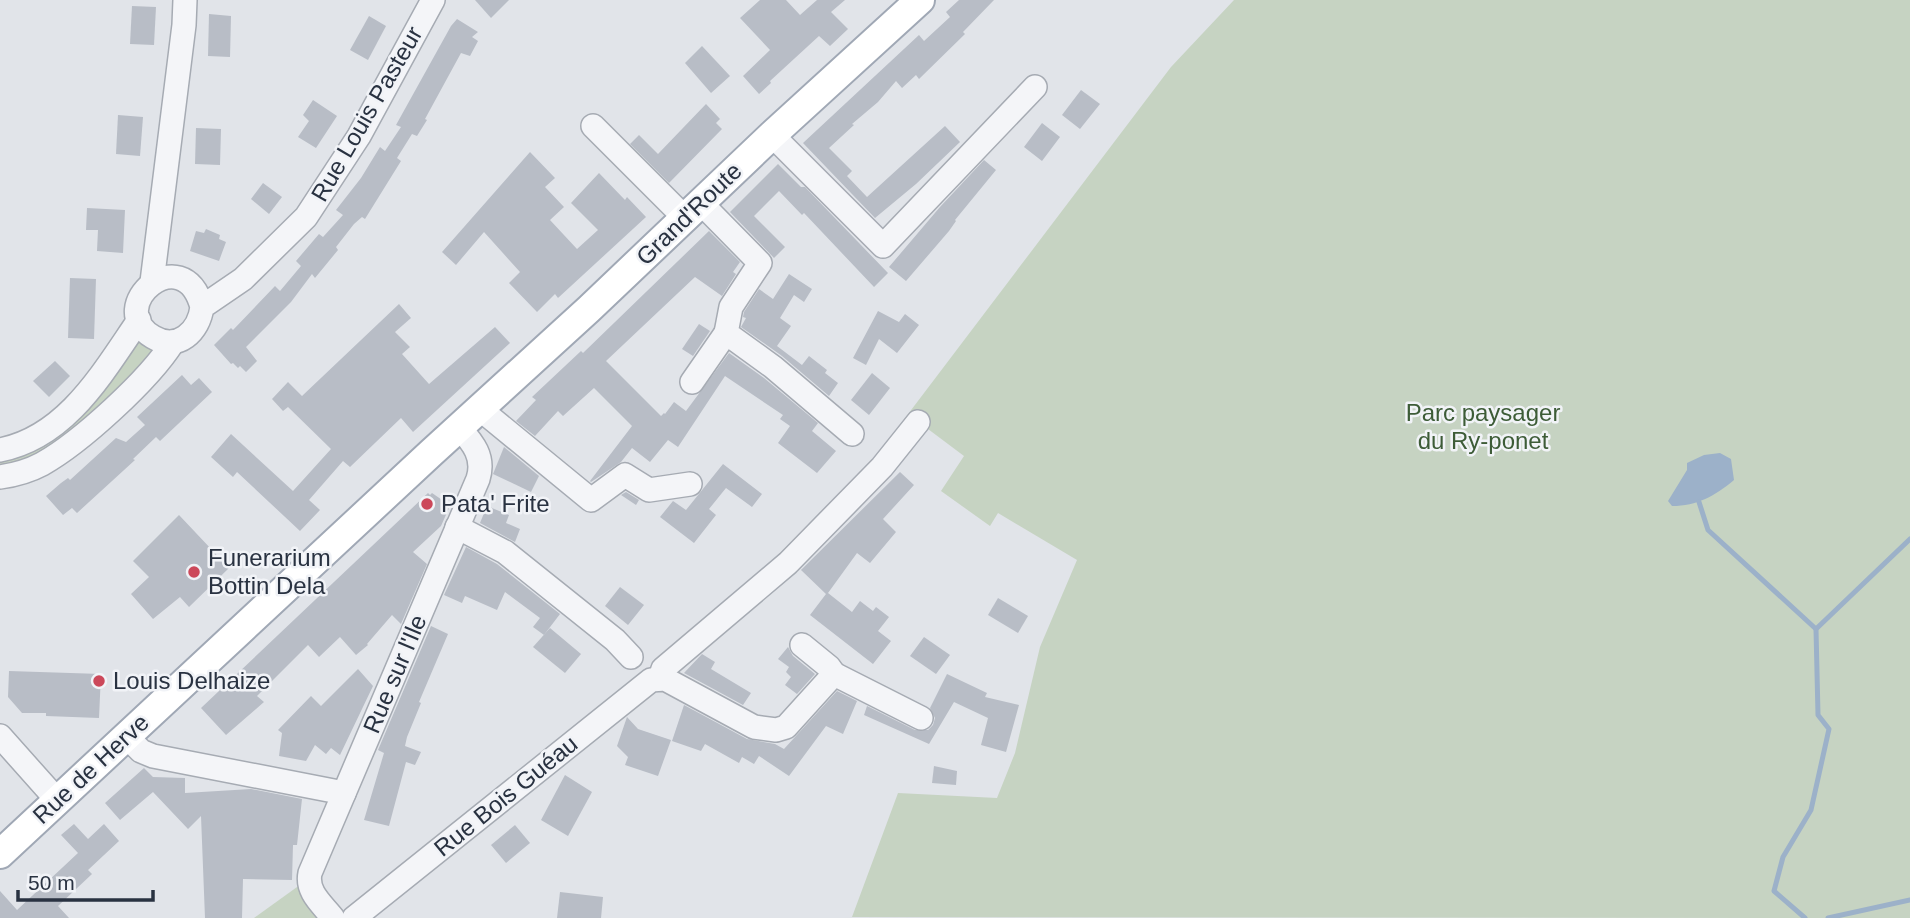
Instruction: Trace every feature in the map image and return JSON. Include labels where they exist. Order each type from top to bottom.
[{"type":"main road","name":"Grand'Route","points":[[458,427],[920,0]]},
{"type":"main road","name":"Rue de Herve","points":[[0,854],[371,511],[458,427]]},
{"type":"street","points":[[152,282],[185,0]]},
{"type":"street","name":"Rue Louis Pasteur","points":[[0,477],[40,466],[90,428],[160,362],[173,342],[184,339],[195,330],[201,320],[202,307],[243,279],[306,217],[359,136],[433,0]]},
{"type":"street","points":[[772,135],[883,246],[1035,87]]},
{"type":"street","points":[[593,126],[760,263],[731,307],[726,333],[692,382]]},
{"type":"street","points":[[0,450],[15,447],[50,429],[75,407],[97,382],[139,320],[139,299],[144,289],[152,282],[169,277],[189,283],[199,296],[202,307]]},
{"type":"street","points":[[139,320],[151,336],[161,341],[173,342]]},
{"type":"street","points":[[726,333],[780,373],[852,434]]},
{"type":"street","points":[[480,409],[591,499],[625,475],[649,490],[690,484]]},
{"type":"street","name":"Rue Bois Guéau","points":[[354,918],[651,680],[660,678],[663,669],[788,564],[877,472],[918,422]]},
{"type":"street","name":"Rue sur l'Ile","points":[[333,918],[311,891],[308,883],[478,479],[481,463],[474,446],[458,427]]},
{"type":"street","points":[[457,527],[505,552],[615,640],[631,657]]},
{"type":"street","points":[[802,645],[834,674],[921,718]]},
{"type":"street","points":[[660,678],[754,727],[776,730],[786,727],[834,674]]},
{"type":"street","points":[[0,736],[58,801]]},
{"type":"street","points":[[125,736],[141,751],[163,758],[344,793]]},
{"type":"green space","name":"Parc paysager du Ry-ponet","points":[[1234,0],[1910,0],[1910,918],[852,917],[898,793],[997,798],[1015,753],[1040,647],[1077,560],[998,513],[990,526],[941,491],[964,456],[916,420],[880,465],[738,595],[874,459],[1171,67]]},
{"type":"green space","points":[[139,339],[156,350],[156,357],[55,448],[0,469],[0,457]]},
{"type":"green space","points":[[304,882],[331,918],[254,918]]},
{"type":"water","points":[[1720,453],[1731,459],[1734,480],[1705,499],[1672,506],[1668,501],[1687,470],[1687,463],[1704,455]]},
{"type":"building","points":[[475,0],[509,0],[491,18]]},
{"type":"building","points":[[760,0],[786,0],[800,15],[817,0],[845,0],[831,12],[848,29],[830,46],[819,36],[759,94],[743,76],[770,50],[740,18]]},
{"type":"building","points":[[959,0],[994,0],[963,32],[965,34],[919,79],[916,75],[902,88],[896,81],[878,102],[829,148],[852,171],[847,176],[867,197],[945,126],[960,142],[875,218],[803,143],[919,35],[924,41],[950,17],[946,12]]},
{"type":"building","points":[[132,6],[156,7],[154,45],[130,44]]},
{"type":"building","points":[[209,14],[231,16],[230,57],[208,56]]},
{"type":"building","points":[[369,16],[386,26],[368,60],[350,50]]},
{"type":"building","points":[[457,19],[478,32],[472,37],[478,41],[470,56],[461,53],[425,119],[427,120],[417,136],[412,134],[397,158],[401,161],[365,219],[362,217],[354,224],[336,247],[338,250],[315,278],[312,274],[291,302],[246,347],[257,361],[246,372],[240,366],[238,368],[231,364],[214,345],[231,328],[233,330],[275,286],[280,291],[301,266],[296,261],[319,234],[323,237],[343,215],[336,210],[361,178],[380,147],[385,151],[401,127],[396,125]]},
{"type":"building","points":[[702,46],[730,76],[711,93],[685,63]]},
{"type":"building","points":[[1081,90],[1100,104],[1080,129],[1062,115]]},
{"type":"building","points":[[313,100],[337,116],[316,148],[298,137],[309,121],[303,115]]},
{"type":"building","points":[[706,104],[720,119],[716,123],[722,129],[669,183],[630,144],[639,135],[658,154]]},
{"type":"building","points":[[118,115],[143,117],[140,156],[116,154]]},
{"type":"building","points":[[1042,123],[1060,137],[1042,161],[1024,147]]},
{"type":"building","points":[[196,128],[221,129],[220,165],[195,164]]},
{"type":"building","points":[[530,152],[555,178],[545,187],[564,207],[550,220],[577,249],[598,230],[571,203],[599,173],[646,217],[558,298],[555,294],[537,312],[509,283],[520,272],[484,232],[456,265],[442,252]]},
{"type":"building","points":[[984,160],[996,170],[906,281],[889,267]]},
{"type":"building","points":[[778,164],[801,187],[805,187],[888,273],[874,287],[804,213],[802,215],[779,191],[754,216],[785,247],[774,258],[730,212]]},
{"type":"building","points":[[263,183],[282,197],[269,214],[251,199]]},
{"type":"building","points":[[87,208],[125,210],[123,253],[97,251],[98,230],[86,230]]},
{"type":"building","points":[[206,229],[220,235],[219,239],[226,242],[219,261],[190,251],[196,231],[204,233]]},
{"type":"building","points":[[709,231],[740,262],[722,296],[695,277],[606,361],[661,416],[674,402],[686,411],[729,353],[818,423],[812,431],[836,451],[817,473],[778,443],[790,426],[780,419],[783,415],[725,376],[678,447],[668,440],[650,462],[632,448],[621,462],[591,482],[632,426],[594,388],[563,416],[558,411],[535,436],[516,421],[536,400],[532,397],[581,351],[583,353]]},
{"type":"building","points":[[789,274],[812,289],[804,302],[794,295],[780,318],[791,326],[777,346],[802,365],[809,356],[827,370],[825,373],[838,383],[829,396],[782,356],[741,327],[746,318],[743,317],[744,312],[759,289],[773,299]]},
{"type":"building","points":[[70,278],[96,279],[94,339],[68,338]]},
{"type":"building","points":[[399,304],[411,318],[395,332],[410,347],[402,354],[429,384],[495,327],[510,343],[413,432],[401,418],[350,467],[343,461],[309,500],[320,510],[300,531],[237,472],[233,477],[211,457],[231,434],[293,491],[331,449],[288,407],[283,411],[272,399],[288,382],[302,396]]},
{"type":"building","points":[[878,311],[899,322],[905,314],[919,325],[897,353],[879,339],[866,365],[853,358]]},
{"type":"building","points":[[699,324],[710,331],[693,356],[682,349]]},
{"type":"building","points":[[55,361],[70,376],[49,397],[33,381]]},
{"type":"building","points":[[872,373],[890,388],[869,415],[851,400]]},
{"type":"building","points":[[182,375],[191,385],[199,378],[212,392],[160,441],[156,437],[77,513],[72,508],[63,515],[46,496],[68,478],[70,480],[116,438],[126,442],[145,425],[137,417]]},
{"type":"building","points":[[504,447],[539,476],[531,492],[493,474]]},
{"type":"building","points":[[723,464],[762,494],[752,507],[726,488],[709,509],[716,515],[694,543],[660,517],[673,501],[686,510]]},
{"type":"building","points":[[900,472],[914,485],[883,519],[896,532],[870,563],[857,553],[828,593],[852,612],[860,601],[873,611],[876,607],[889,617],[878,631],[891,641],[873,664],[810,615],[826,594],[801,570]]},
{"type":"building","points":[[626,492],[639,500],[636,505],[621,495]]},
{"type":"building","points":[[428,493],[448,504],[449,508],[441,526],[413,552],[427,564],[401,624],[392,615],[368,645],[356,655],[340,637],[319,657],[308,645],[257,696],[264,702],[226,735],[201,708]]},
{"type":"building","points":[[487,506],[509,515],[506,523],[520,529],[515,542],[480,523]]},
{"type":"building","points":[[179,515],[229,568],[189,607],[180,597],[153,619],[131,594],[149,577],[133,561]]},
{"type":"building","points":[[466,547],[497,564],[560,614],[544,635],[533,627],[540,618],[505,592],[497,610],[465,596],[462,603],[444,595]]},
{"type":"building","points":[[620,587],[644,605],[628,625],[605,606]]},
{"type":"building","points":[[998,598],[1028,616],[1018,633],[988,615]]},
{"type":"building","points":[[431,626],[448,634],[407,737],[405,746],[421,752],[415,765],[406,762],[389,826],[364,820],[384,753],[378,750]]},
{"type":"building","points":[[550,628],[581,654],[565,673],[533,647]]},
{"type":"building","points":[[924,637],[950,655],[936,674],[910,656]]},
{"type":"building","points":[[788,647],[793,656],[815,674],[797,694],[785,685],[791,677],[786,672],[789,667],[778,659]]},
{"type":"building","points":[[702,654],[715,662],[711,669],[751,693],[743,705],[684,673]]},
{"type":"building","points":[[358,669],[373,686],[340,755],[331,748],[326,754],[315,745],[306,761],[279,756],[282,733],[278,730],[311,696],[321,706]]},
{"type":"building","points":[[9,671],[101,674],[99,718],[22,713],[8,697]]},
{"type":"building","points":[[947,674],[987,693],[985,697],[1019,705],[1006,752],[981,745],[988,718],[954,702],[929,744],[864,715],[867,706],[915,730],[928,730],[935,718],[930,708]]},
{"type":"building","points":[[837,691],[857,701],[843,734],[826,726],[789,776],[759,756],[754,764],[742,757],[739,763],[705,744],[701,751],[672,741],[684,705],[747,739],[775,744],[784,749]]},
{"type":"building","points":[[627,717],[638,729],[671,740],[658,776],[625,765],[628,757],[617,746]]},
{"type":"building","points":[[934,766],[957,771],[956,785],[932,783]]},
{"type":"building","points":[[144,768],[153,777],[185,778],[185,793],[251,789],[302,799],[297,845],[293,845],[292,880],[243,879],[242,918],[205,918],[201,816],[188,829],[153,792],[120,820],[105,803]]},
{"type":"building","points":[[565,775],[592,792],[568,836],[541,820]]},
{"type":"building","points":[[74,824],[88,839],[104,824],[119,841],[88,870],[92,874],[58,906],[69,918],[0,918],[0,891],[17,910],[78,853],[61,835]]},
{"type":"building","points":[[515,825],[530,843],[506,863],[491,845]]},
{"type":"building","points":[[560,892],[603,897],[601,918],[557,918]]},
{"type":"waterway","points":[[1699,502],[1708,530],[1816,629]]},
{"type":"waterway","points":[[1805,918],[1774,891],[1783,857],[1811,810],[1829,729],[1818,715],[1816,629],[1910,539]]},
{"type":"waterway","points":[[1828,918],[1910,900]]},
{"type":"place","name":"Pata' Frite","points":[[427,504]]},
{"type":"place","name":"Funerarium Bottin Dela","points":[[194,572]]},
{"type":"place","name":"Louis Delhaize","points":[[99,681]]}]
